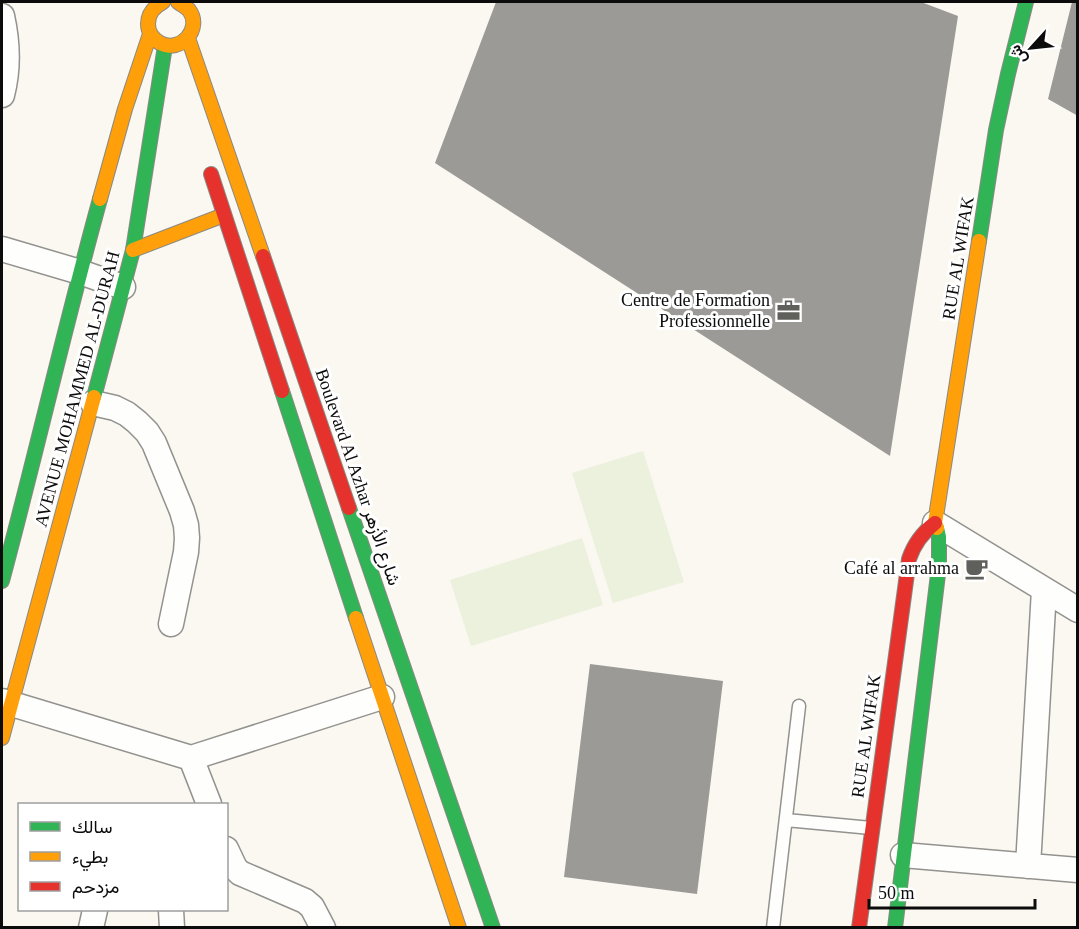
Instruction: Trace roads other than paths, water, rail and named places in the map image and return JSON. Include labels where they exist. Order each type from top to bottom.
[{"type":"street","points":[[150,6],[163,2]]},
{"type":"street","name":"RUE AL WIFAK","points":[[895,927],[939,566],[939,537],[935,523],[996,130],[1026,2]]},
{"type":"street","name":"Boulevard Al Azhar شارع الأزهر","points":[[184,3],[194,19],[189,38],[493,927]]},
{"type":"street","name":"AVENUE MOHAMMED AL-DURAH","points":[[2,581],[80,272],[125,109],[150,34],[148,18],[150,6]]},
{"type":"street","points":[[2,16],[7,45],[6,76],[2,95]]},
{"type":"street","points":[[150,34],[167,46],[177,69]]},
{"type":"street","points":[[167,46],[183,43],[189,38]]},
{"type":"street","name":"AVENUE MOHAMMED AL-DURAH","points":[[2,738],[6,702],[93,403],[133,250],[167,46]]},
{"type":"street","points":[[206,159],[381,697],[459,927]]},
{"type":"street","points":[[133,250],[224,215]]},
{"type":"street","points":[[2,249],[123,287]]},
{"type":"street","points":[[93,403],[127,414],[147,432],[154,443],[182,512],[187,532],[186,552],[171,624]]},
{"type":"street","points":[[935,523],[1077,610]]},
{"type":"street","name":"RUE AL WIFAK","points":[[860,927],[909,559],[918,537],[935,523]]},
{"type":"street","points":[[1028,866],[1044,590]]},
{"type":"street","points":[[6,702],[191,758],[381,697]]},
{"type":"street","points":[[191,758],[209,803]]},
{"type":"street","points":[[228,853],[240,873],[238,880],[305,901],[312,907],[323,927]]},
{"type":"street","points":[[903,855],[1077,870]]},
{"type":"street","points":[[91,927],[95,911]]},
{"type":"street","points":[[171,911],[172,927]]},
{"type":"lane","points":[[773,927],[800,706]]},
{"type":"lane","points":[[786,820],[873,828]]},
{"type":"place","name":"Centre de Formation Professionnelle","points":[[788,310]]},
{"type":"place","name":"Café al arrahma","points":[[977,568]]}]
